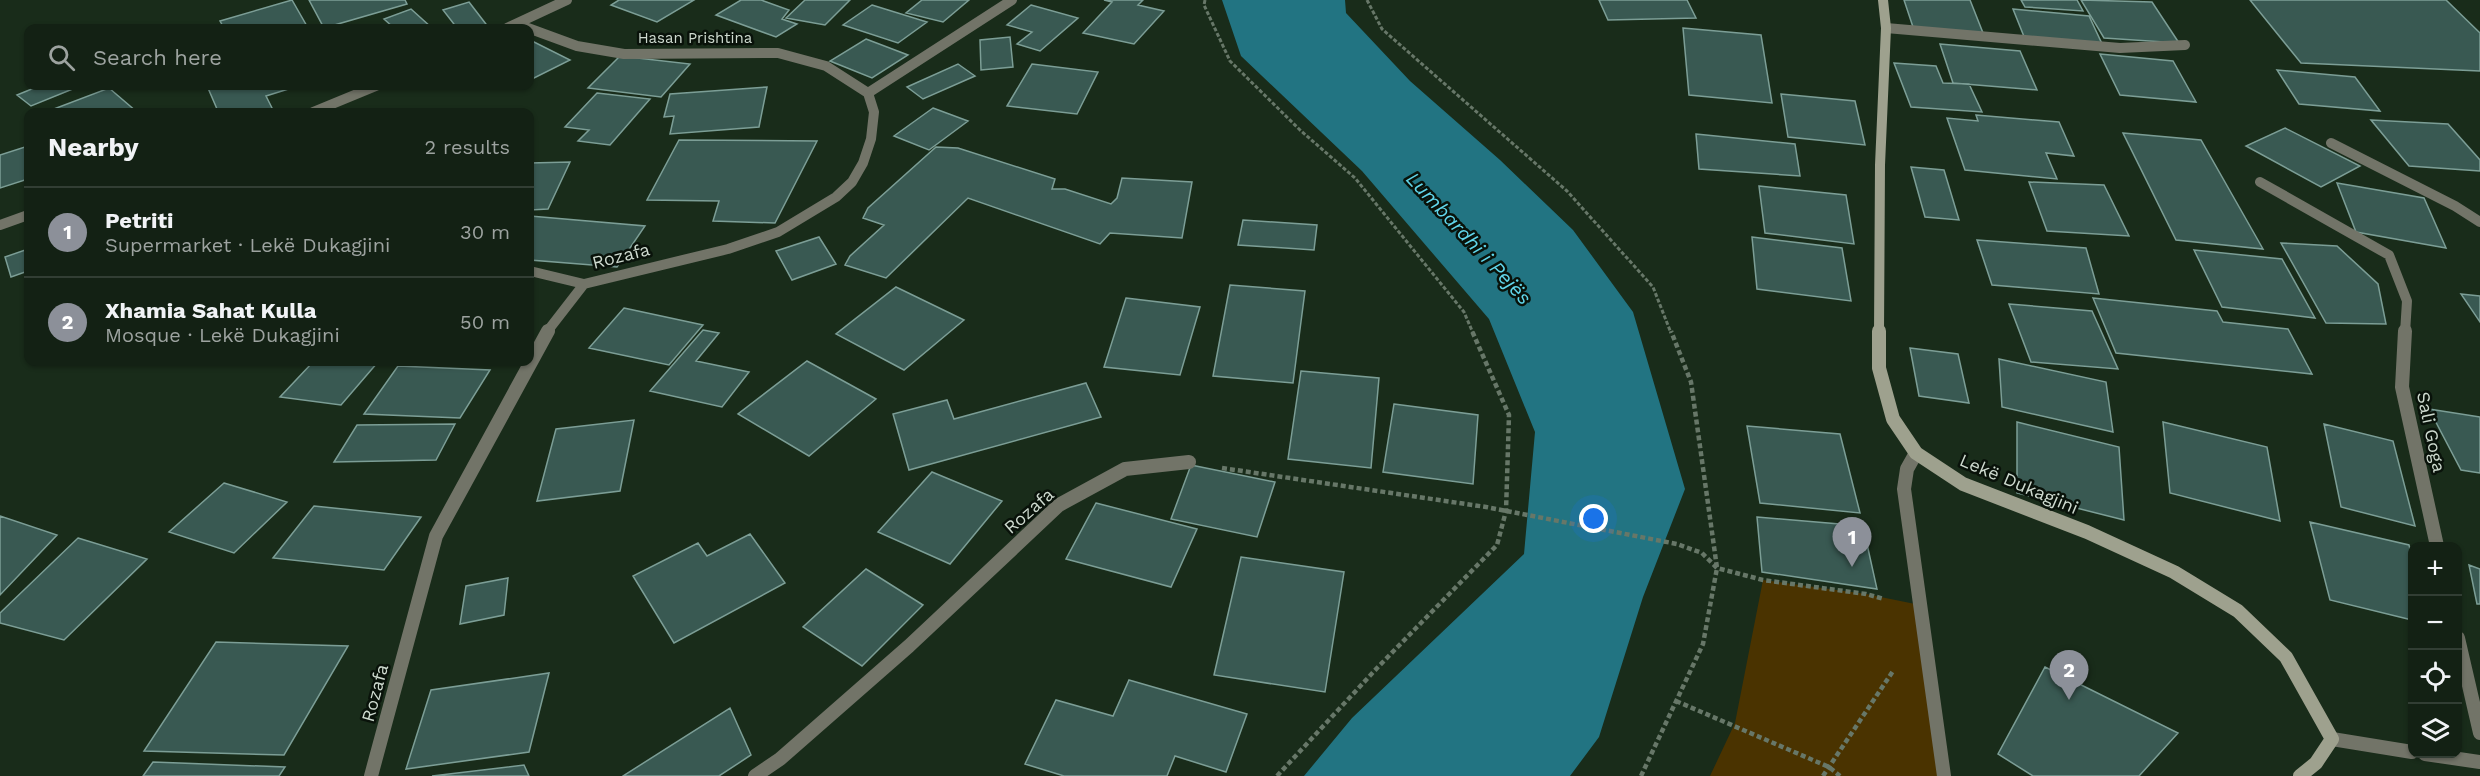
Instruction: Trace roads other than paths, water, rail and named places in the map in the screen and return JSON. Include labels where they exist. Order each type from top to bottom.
[{"type":"street","points":[[517,24],[567,0]]},
{"type":"street","points":[[868,93],[1012,0]]},
{"type":"street","name":"Lekë Dukagjini","points":[[1883,0],[1886,28],[1880,165],[1879,368],[1893,419],[1916,453],[1963,484],[2087,532],[2174,572],[2238,610],[2286,657],[2332,739]]},
{"type":"street","points":[[1886,28],[2120,48],[2185,45]]},
{"type":"street","name":"Hasan Prishtina","points":[[534,30],[577,46],[624,54],[778,53],[826,66],[868,93]]},
{"type":"street","points":[[323,108],[366,90]]},
{"type":"street","name":"Rozafa","points":[[534,355],[544,336],[584,284],[738,246],[778,232],[836,197],[852,182],[863,163],[871,139],[874,112],[868,93]]},
{"type":"street","points":[[2331,143],[2455,206],[2480,222]]},
{"type":"street","name":"Sali Goga","points":[[2260,182],[2389,255],[2407,301],[2402,387],[2435,542]]},
{"type":"street","points":[[0,225],[24,216]]},
{"type":"street","points":[[534,272],[584,284]]},
{"type":"street","name":"Rozafa","points":[[371,776],[436,536],[528,366]]},
{"type":"street","points":[[1916,453],[1907,469],[1904,489],[1944,776]]},
{"type":"street","name":"Rozafa","points":[[754,776],[780,759],[900,653],[1059,505],[1125,470],[1189,462]]},
{"type":"street","points":[[2460,650],[2480,733]]},
{"type":"street","points":[[2300,776],[2316,763],[2332,739],[2408,751]]},
{"type":"street","points":[[2455,758],[2480,762]]},
{"type":"water","name":"Lumbardhi i Pejës","points":[[1222,0],[1345,0],[1346,13],[1410,81],[1500,160],[1573,230],[1633,312],[1685,489],[1643,597],[1599,737],[1570,776],[1304,776],[1352,718],[1524,554],[1535,432],[1489,319],[1362,171],[1241,56]]},
{"type":"place","name":"Petriti","points":[[1852,567]]},
{"type":"place","name":"Xhamia Sahat Kulla","points":[[2069,700]]}]
